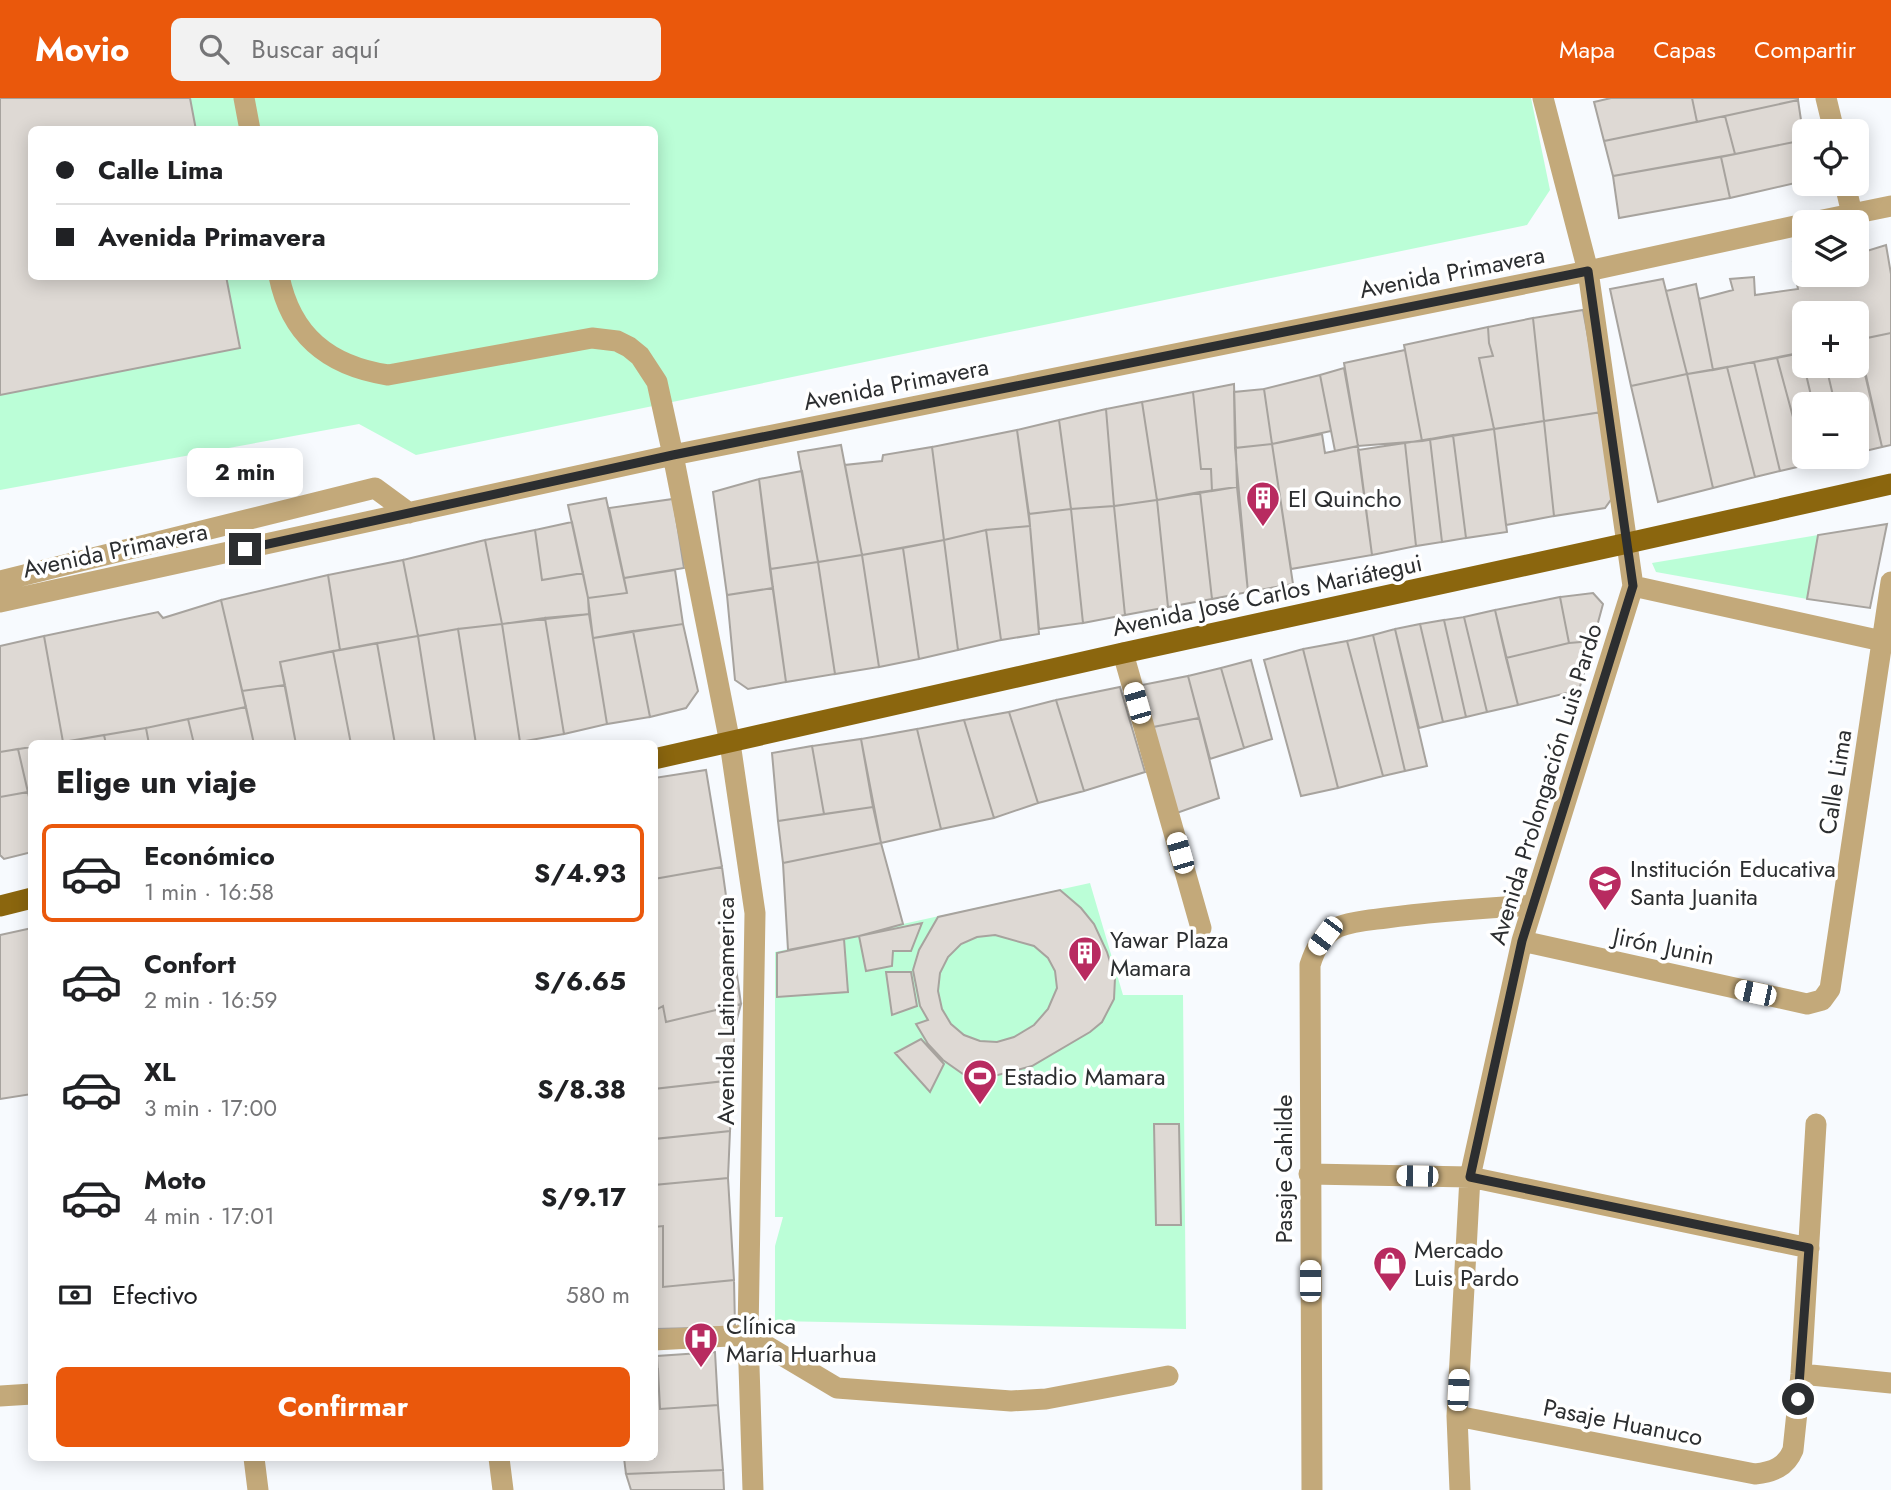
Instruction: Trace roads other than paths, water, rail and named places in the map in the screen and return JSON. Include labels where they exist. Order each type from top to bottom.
[{"type":"main road","name":"Avenida José Carlos Mariátegui","points":[[658,759],[1123,653],[1891,484]]},
{"type":"main road","points":[[0,906],[28,899]]},
{"type":"street","points":[[244,98],[249,126]]},
{"type":"street","name":"Avenida Prolongación Luis Pardo","points":[[1460,1490],[1457,1416],[1470,1177],[1522,941],[1633,586],[1588,271],[1543,98]]},
{"type":"street","points":[[1826,98],[1831,119]]},
{"type":"street","points":[[1869,211],[1891,206]]},
{"type":"street","name":"Avenida Primavera","points":[[0,602],[673,455],[1588,271],[1792,227]]},
{"type":"street","name":"Avenida Latinoamerica","points":[[280,280],[286,303],[311,340],[327,355],[366,372],[388,375],[592,338],[617,341],[629,347],[640,356],[657,382],[730,743],[755,913],[748,1335],[753,1490]]},
{"type":"street","points":[[0,581],[375,488],[409,513]]},
{"type":"street","name":"Calle Lima","points":[[1830,989],[1887,642],[1891,582]]},
{"type":"street","points":[[1633,586],[1887,642]]},
{"type":"street","points":[[1123,653],[1201,928]]},
{"type":"street","name":"Pasaje Cahilde","points":[[1312,1490],[1310,965],[1315,949],[1325,936],[1339,927],[1355,922],[1435,911],[1533,905]]},
{"type":"street","name":"Jirón Junin","points":[[1522,941],[1807,1004],[1822,1000],[1830,989]]},
{"type":"street","points":[[1816,1124],[1801,1374],[1891,1383]]},
{"type":"street","points":[[1309,1174],[1470,1177],[1809,1248]]},
{"type":"street","points":[[658,1340],[748,1335],[837,1388],[1011,1401],[1046,1399],[1168,1376]]},
{"type":"street","name":"Pasaje Huanuco","points":[[1457,1416],[1755,1474],[1780,1468],[1789,1460],[1793,1450],[1801,1374]]},
{"type":"street","points":[[0,1396],[28,1394]]},
{"type":"street","points":[[254,1461],[258,1490]]},
{"type":"street","points":[[499,1461],[503,1490]]},
{"type":"place","name":"El Quincho","points":[[1263,528]]},
{"type":"place","name":"Institución Educativa Santa Juanita","points":[[1605,912]]},
{"type":"place","name":"Yawar Plaza Mamara","points":[[1085,983]]},
{"type":"place","name":"Estadio Mamara","points":[[980,1106]]},
{"type":"place","name":"Mercado Luis Pardo","points":[[1390,1293]]},
{"type":"place","name":"Clínica María Huarhua","points":[[701,1369]]}]
